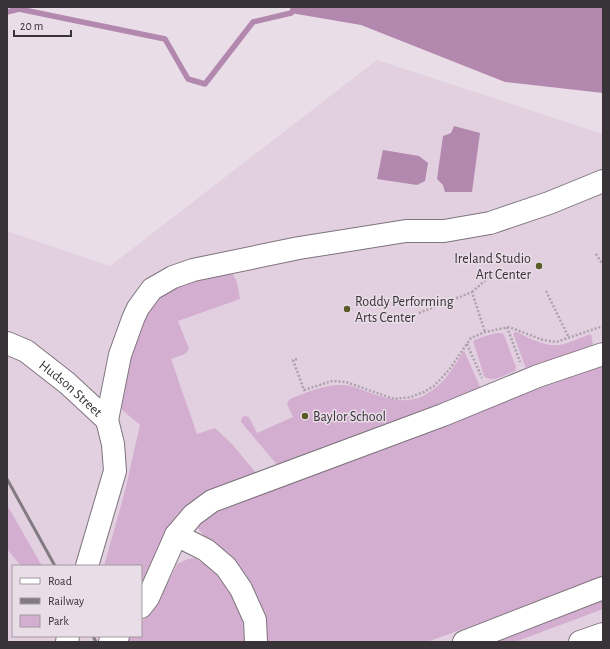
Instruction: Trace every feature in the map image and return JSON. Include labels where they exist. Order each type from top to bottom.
[{"type":"street","points":[[107,420],[120,355],[135,313],[152,289],[173,277],[193,270],[299,248],[406,231],[444,231],[490,223],[549,203],[603,181]]},
{"type":"street","name":"Hudson Street","points":[[7,343],[26,351],[67,383],[107,420],[113,444],[115,471],[86,565]]},
{"type":"street","points":[[142,606],[148,598],[176,535],[193,515],[212,501],[443,415],[538,376],[603,354]]},
{"type":"street","points":[[176,535],[206,550],[226,567],[241,589],[255,620],[256,642]]},
{"type":"street","points":[[464,642],[603,588]]},
{"type":"street","points":[[580,642],[603,634]]},
{"type":"path","points":[[596,254],[603,265]]},
{"type":"path","points":[[419,313],[472,292],[497,270]]},
{"type":"path","points":[[546,291],[569,338]]},
{"type":"path","points":[[472,292],[485,332]]},
{"type":"path","points":[[297,359],[293,360],[304,390],[332,381],[346,382],[394,399],[411,397],[434,386],[449,370],[471,338],[485,332],[509,327],[543,340],[556,342],[603,326]]},
{"type":"path","points":[[507,327],[521,364]]},
{"type":"path","points":[[467,343],[482,379]]},
{"type":"shaded area","points":[[290,7],[603,7],[603,93],[505,82],[361,25],[291,13]]},
{"type":"shaded area","name":"Baylor School","points":[[377,60],[603,134],[603,642],[7,642],[7,231],[110,266]]},
{"type":"shaded area","points":[[454,126],[480,133],[472,192],[445,192],[443,185],[437,179],[443,136],[451,133]]},
{"type":"shaded area","points":[[383,150],[419,156],[428,163],[425,181],[417,185],[377,179]]},
{"type":"green space","points":[[229,271],[236,280],[240,299],[178,321],[189,349],[185,354],[171,359],[197,434],[215,428],[232,444],[256,473],[230,486],[142,595],[142,565],[104,565],[125,491],[140,425],[121,409],[118,404],[125,368],[149,302],[192,279]]},
{"type":"green space","points":[[517,332],[538,342],[549,345],[564,344],[591,334],[593,345],[591,350],[528,374],[513,333]]},
{"type":"green space","points":[[497,333],[502,333],[504,335],[516,367],[515,371],[499,378],[491,379],[484,376],[473,341]]},
{"type":"green space","points":[[464,351],[482,391],[278,466],[241,422],[242,417],[249,417],[257,433],[293,417],[287,404],[292,398],[328,386],[351,386],[392,399],[409,400],[417,398],[425,395],[443,381]]},
{"type":"green space","points":[[603,365],[603,578],[427,642],[262,642],[254,594],[243,572],[207,540],[197,527],[211,515],[229,505]]},
{"type":"green space","points":[[7,505],[41,565],[20,565],[7,549]]},
{"type":"green space","points":[[195,558],[218,572],[241,608],[245,642],[127,642],[129,637],[142,637],[142,622],[161,595],[177,564],[188,559]]},
{"type":"green space","points":[[603,598],[603,609],[515,642],[485,642]]},
{"type":"waterway","points":[[7,12],[19,9],[165,39],[188,79],[205,84],[253,22],[291,13],[297,7]]},
{"type":"railway","points":[[7,479],[54,565]]},
{"type":"railway","points":[[94,637],[96,642]]},
{"type":"place","name":"Ireland Studio Art Center","points":[[539,266]]},
{"type":"place","name":"Roddy Performing Arts Center","points":[[347,309]]},
{"type":"place","name":"Baylor School","points":[[305,416]]}]
